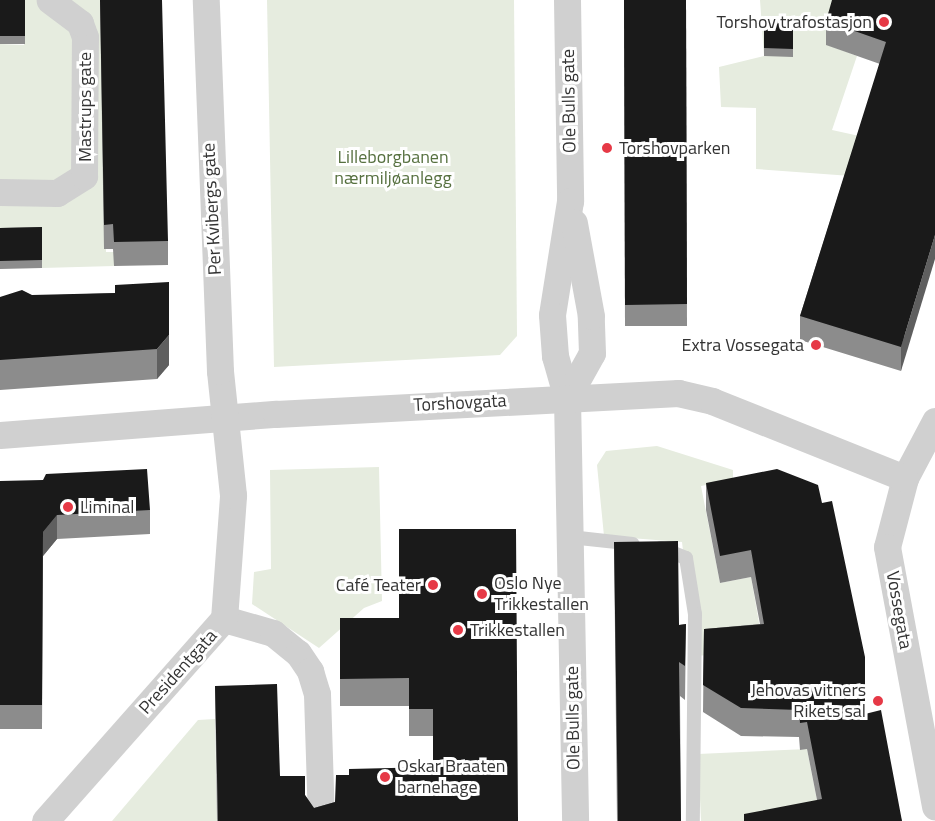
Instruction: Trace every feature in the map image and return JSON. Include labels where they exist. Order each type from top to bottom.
[{"type":"street","name":"Mastrups gate","points":[[0,192],[57,193],[84,176],[85,36],[80,23],[50,0]]},
{"type":"street","name":"Per Kvibergs gate","points":[[206,0],[213,227],[228,418]]},
{"type":"street","name":"Ole Bulls gate","points":[[567,0],[570,201],[592,340],[592,353],[567,398]]},
{"type":"street","name":"Ole Bulls gate","points":[[570,201],[552,315],[555,356],[567,398],[574,821]]},
{"type":"street","name":"Torshovgata","points":[[0,435],[276,414],[654,392],[695,396],[905,478]]},
{"type":"street","name":"Presidentgata","points":[[45,821],[224,619],[233,495],[228,418]]},
{"type":"street","name":"Vossegata","points":[[935,421],[905,478],[887,547],[935,807]]},
{"type":"street","points":[[224,619],[273,633],[298,653],[310,671],[317,694],[321,821]]},
{"type":"lane","points":[[570,537],[657,547],[686,558],[695,614],[693,821]]},
{"type":"green space","points":[[24,0],[101,0],[106,252],[115,252],[114,266],[42,268],[42,235],[0,236],[0,44],[24,45]]},
{"type":"green space","name":"Lilleborgbanen nærmiljøanlegg","points":[[267,0],[514,0],[517,336],[500,355],[274,367]]},
{"type":"green space","points":[[760,0],[839,0],[826,44],[857,56],[832,130],[864,137],[851,176],[756,169],[756,108],[721,107],[719,67],[764,56]]},
{"type":"green space","points":[[657,446],[733,470],[733,480],[701,486],[720,583],[751,577],[764,651],[695,656],[682,542],[604,536],[597,465],[606,451]]},
{"type":"green space","points":[[379,467],[382,601],[364,608],[319,648],[252,604],[254,572],[271,569],[270,470]]},
{"type":"green space","points":[[215,719],[217,821],[112,821],[198,720]]},
{"type":"green space","points":[[807,749],[821,821],[701,821],[698,754]]},
{"type":"building","points":[[0,0],[25,0],[25,36],[0,36]]},
{"type":"building","points":[[100,0],[162,0],[168,241],[114,242],[113,224],[104,225]]},
{"type":"building","points":[[624,0],[686,0],[687,304],[625,305]]},
{"type":"building","points":[[832,0],[935,0],[935,235],[901,347],[800,316],[886,42],[826,21]]},
{"type":"building","points":[[764,20],[793,20],[793,49],[764,48]]},
{"type":"building","points":[[42,227],[42,260],[0,261],[0,228]]},
{"type":"building","points":[[169,282],[169,335],[157,349],[0,360],[0,297],[22,290],[32,295],[115,293],[115,285]]},
{"type":"building","points":[[147,469],[150,510],[57,515],[43,532],[42,705],[0,705],[0,481],[43,480],[46,474]]},
{"type":"building","points":[[777,469],[818,485],[822,503],[832,501],[865,657],[865,714],[881,710],[902,821],[744,821],[744,814],[822,799],[807,722],[800,723],[799,710],[741,708],[703,685],[704,629],[764,624],[751,550],[720,556],[706,483]]},
{"type":"building","points":[[399,529],[516,529],[518,821],[218,821],[215,686],[277,684],[280,776],[305,776],[305,795],[314,808],[335,802],[336,775],[349,775],[349,769],[433,767],[433,709],[409,709],[409,678],[340,679],[340,618],[399,618]]},
{"type":"building","points":[[678,541],[679,625],[686,624],[685,666],[679,662],[681,821],[618,821],[614,542]]},
{"type":"place","name":"Torshov trafostasjon","points":[[884,22]]},
{"type":"place","name":"Torshovparken","points":[[607,148]]},
{"type":"place","name":"Extra Vossegata","points":[[816,345]]},
{"type":"place","name":"Liminal","points":[[68,507]]},
{"type":"place","name":"Café Teater","points":[[433,585]]},
{"type":"place","name":"Oslo Nye Trikkestallen","points":[[482,594]]},
{"type":"place","name":"Trikkestallen","points":[[458,630]]},
{"type":"place","name":"Jehovas vitners Rikets sal","points":[[878,701]]},
{"type":"place","name":"Oskar Braaten barnehage","points":[[385,777]]}]
